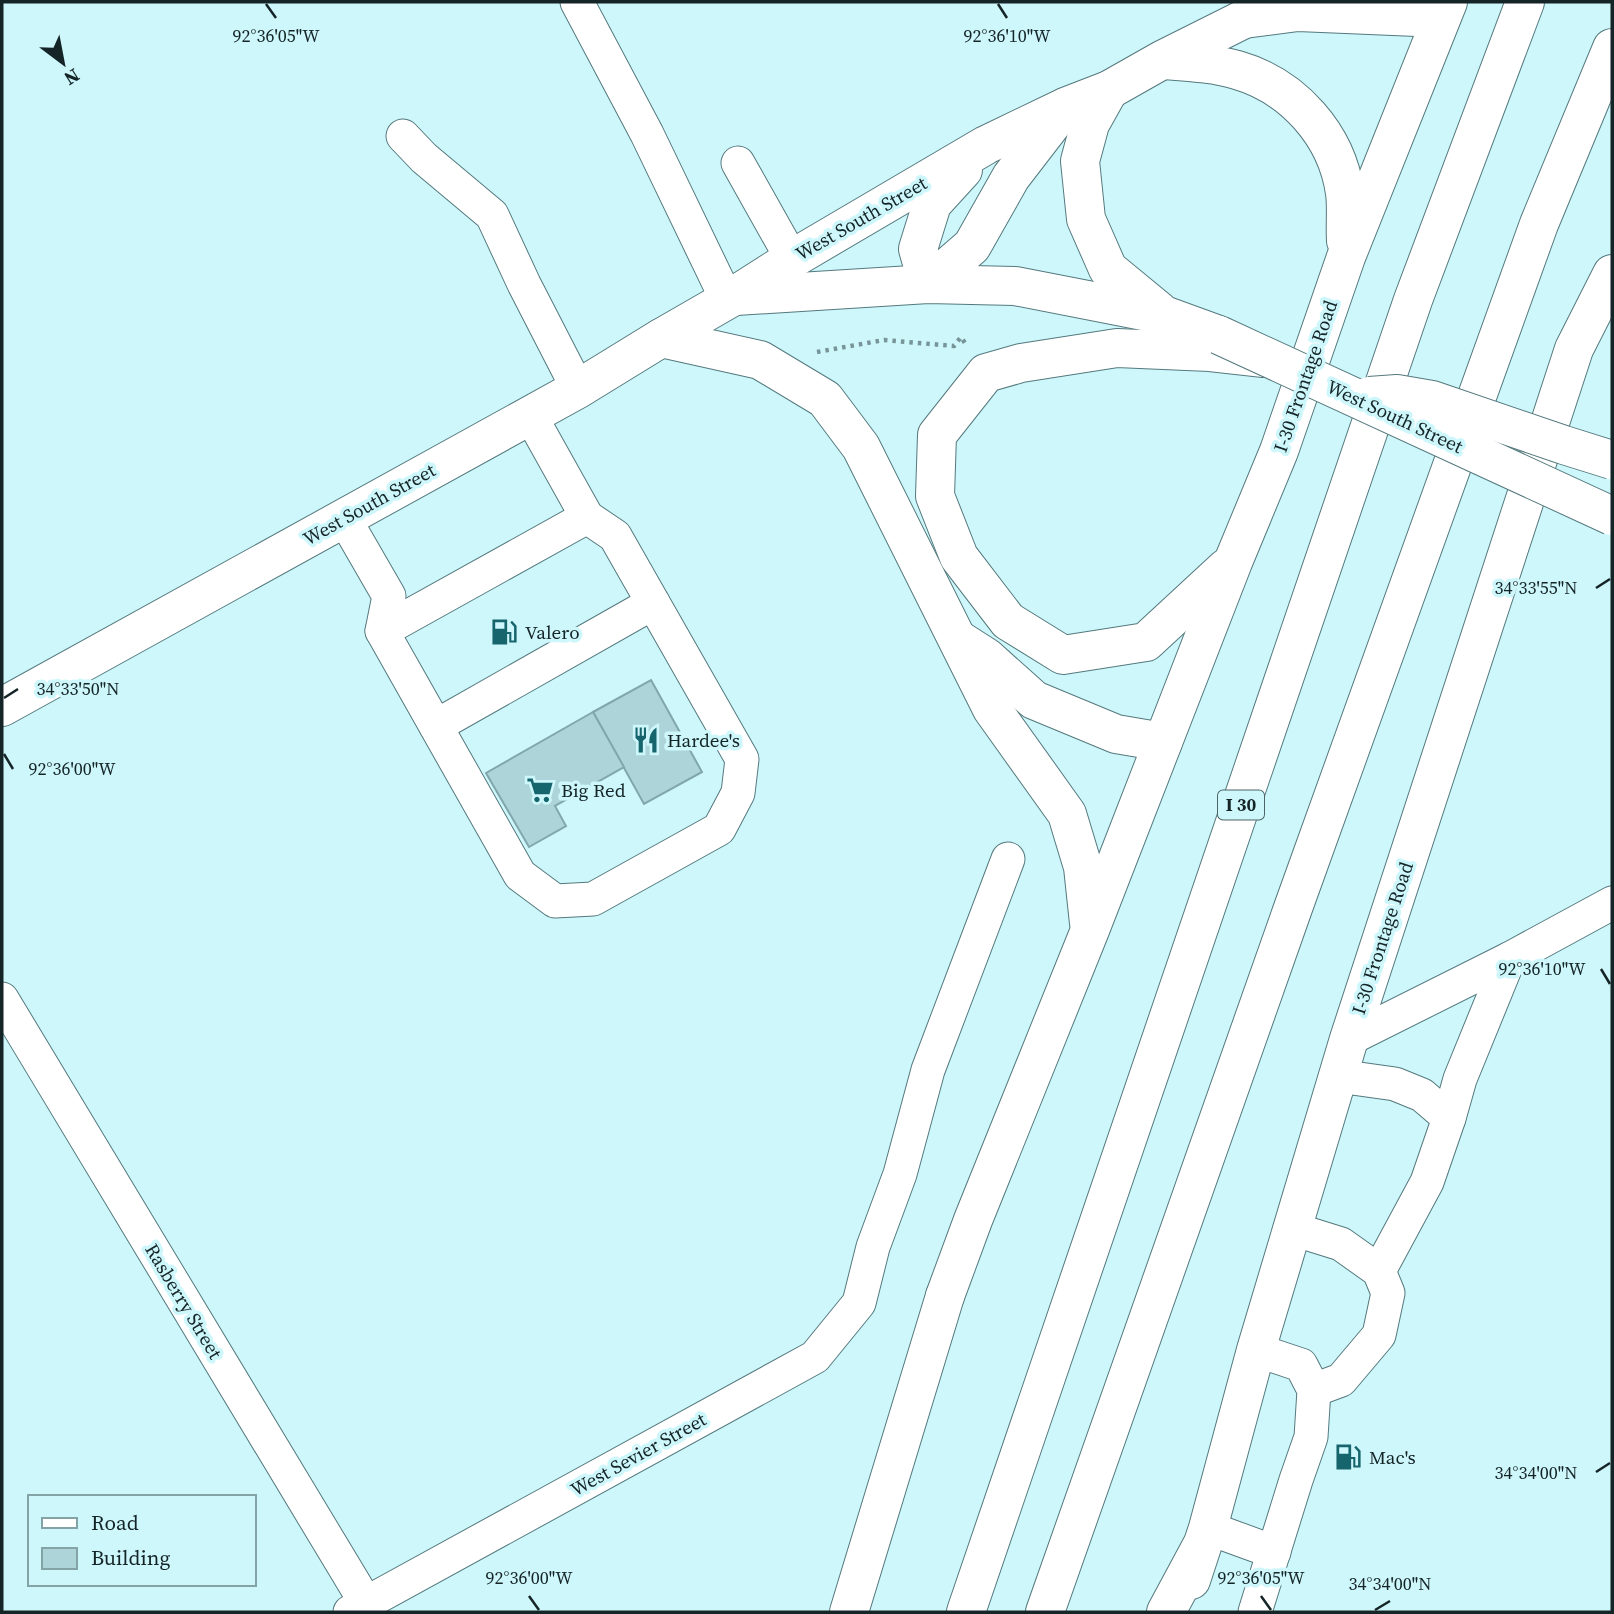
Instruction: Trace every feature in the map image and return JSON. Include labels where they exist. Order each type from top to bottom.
[{"type":"main road","name":"I 30","points":[[966,1612],[1413,300],[1525,2]]},
{"type":"main road","name":"West South Street","points":[[4,701],[578,389],[792,258],[986,145],[1065,107],[1109,90],[1256,10],[1445,10]]},
{"type":"main road","name":"I-30 Frontage Road","points":[[849,1612],[944,1296],[1279,451],[1346,257],[1445,10]]},
{"type":"main road","points":[[1045,1612],[1288,921],[1539,224],[1612,48]]},
{"type":"main road","points":[[1162,60],[1211,64],[1264,79],[1293,100],[1320,127],[1339,169],[1345,193],[1346,257]]},
{"type":"main road","points":[[1109,90],[1090,124],[1080,161],[1087,219],[1108,269],[1164,315]]},
{"type":"main road","points":[[986,145],[932,204],[918,249],[928,284],[972,246],[1011,177],[1065,107]]},
{"type":"main road","name":"I-30 Frontage Road","points":[[1181,1612],[1349,1039],[1574,349],[1612,274]]},
{"type":"main road","name":"West South Street","points":[[730,298],[928,284],[1015,286],[1164,315],[1273,359],[1612,516]]},
{"type":"main road","points":[[661,338],[760,360],[825,399],[861,447],[992,709],[1067,814],[1083,867],[1090,930]]},
{"type":"main road","points":[[1233,562],[1146,642],[1063,655],[1008,621],[959,557],[935,496],[937,435],[986,373],[1021,363],[1117,348],[1210,352],[1273,359]]},
{"type":"main road","points":[[1357,397],[1397,394],[1432,400],[1612,460]]},
{"type":"main road","points":[[954,636],[986,657],[1034,700],[1116,734],[1163,742]]},
{"type":"main road","points":[[1166,1612],[1204,1538]]},
{"type":"street","points":[[577,2],[730,298]]},
{"type":"street","points":[[403,136],[424,158],[492,215],[578,389]]},
{"type":"street","points":[[738,163],[792,258]]},
{"type":"street","points":[[344,518],[389,596],[382,631],[520,875],[555,901],[593,899],[696,842],[719,829],[738,793],[742,759],[615,536],[587,517],[530,415]]},
{"type":"street","points":[[382,631],[587,517]]},
{"type":"street","points":[[436,726],[653,603]]},
{"type":"street","name":"West Sevier Street","points":[[358,1608],[815,1357],[859,1303],[873,1247],[900,1174],[928,1070],[1008,859]]},
{"type":"street","points":[[1349,1039],[1509,959],[1612,903]]},
{"type":"street","points":[[1379,1270],[1427,1182],[1460,1079],[1509,959]]},
{"type":"street","name":"Rasberry Street","points":[[2,999],[358,1608]]},
{"type":"street","points":[[1338,1076],[1395,1084],[1422,1095],[1449,1118]]},
{"type":"street","points":[[1293,1230],[1341,1244],[1379,1270],[1388,1293],[1379,1335],[1341,1380],[1314,1390]]},
{"type":"street","points":[[1255,1612],[1311,1437],[1314,1390],[1301,1365],[1256,1350]]},
{"type":"street","points":[[1204,1538],[1274,1552]]},
{"type":"path","points":[[809,354],[884,340],[954,346],[961,337],[970,349]]},
{"type":"building","name":"Hardee's","points":[[651,680],[702,772],[644,804],[593,712]]},
{"type":"building","name":"Big Red","points":[[593,712],[624,767],[555,806],[566,826],[529,847],[486,773]]},
{"type":"place","name":"Valero","points":[[504,632]]},
{"type":"place","name":"Hardee's","points":[[646,740]]},
{"type":"place","name":"Big Red","points":[[540,790]]},
{"type":"place","name":"Mac's","points":[[1348,1457]]}]
